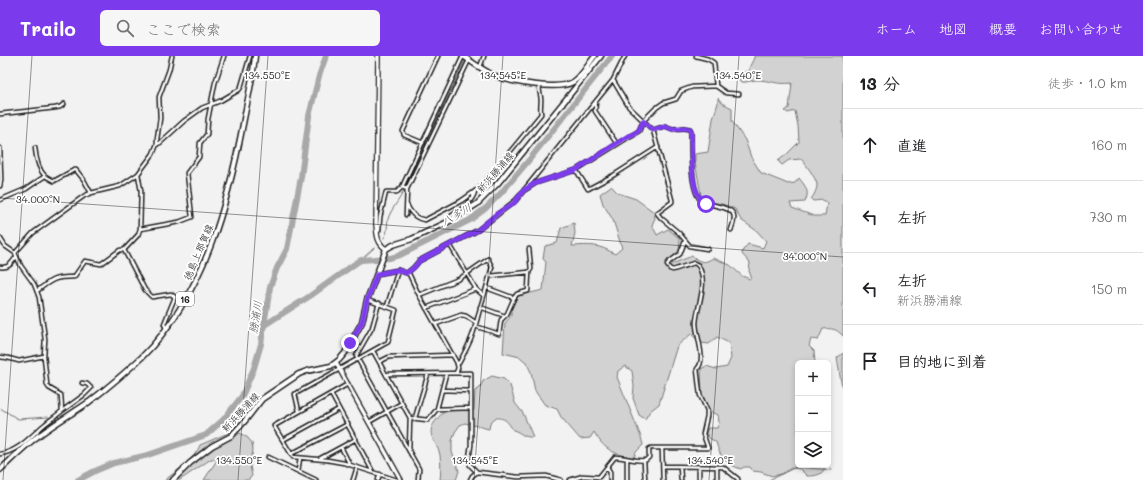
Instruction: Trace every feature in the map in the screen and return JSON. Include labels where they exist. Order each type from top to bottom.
[{"type":"main road","name":"徳島上那賀線","points":[[0,470],[30,441],[88,402],[121,376],[142,356],[166,328],[182,304],[200,272],[213,241],[226,199],[236,159],[255,56]]},
{"type":"main road","points":[[466,58],[499,78],[540,85],[564,84],[572,82],[577,79],[595,56]]},
{"type":"main road","name":"新浜勝浦線","points":[[386,250],[393,245],[412,239],[450,221],[477,204],[489,194],[602,56]]},
{"type":"main road","points":[[336,363],[345,353],[360,326],[367,300],[386,250]]},
{"type":"main road","name":"新浜勝浦線","points":[[172,480],[212,446],[231,436],[262,399],[299,374],[331,366],[336,363]]},
{"type":"street","points":[[15,253],[33,233],[84,196],[91,192],[120,186],[138,174],[153,154],[157,144],[160,118],[159,97],[170,70],[172,56]]},
{"type":"street","points":[[140,229],[179,222],[192,217],[187,173],[199,157],[200,144],[207,134],[210,105],[215,83],[224,56]]},
{"type":"street","points":[[157,144],[195,113],[239,90],[250,56]]},
{"type":"street","points":[[378,56],[376,233],[380,244],[386,250]]},
{"type":"street","points":[[423,143],[404,135],[403,132],[438,56]]},
{"type":"street","points":[[480,67],[484,56]]},
{"type":"street","points":[[406,273],[419,261],[474,232],[498,213],[514,203],[613,80],[625,56]]},
{"type":"street","points":[[696,56],[708,59],[714,63],[716,86]]},
{"type":"street","points":[[376,233],[379,230],[381,211],[386,192],[398,192],[405,188],[466,58]]},
{"type":"street","points":[[466,58],[423,143],[405,188],[410,213],[422,220],[425,220],[455,205],[475,191],[493,172],[541,114],[540,109],[542,99],[539,90],[540,85]]},
{"type":"street","points":[[613,80],[624,101],[653,130],[672,200],[672,202],[658,213],[661,218],[679,233],[690,246],[708,249]]},
{"type":"street","points":[[524,190],[536,183],[576,170],[639,132],[643,121],[660,105],[676,99],[681,91],[692,86],[716,86],[726,93],[739,94]]},
{"type":"street","points":[[596,101],[595,111],[617,144]]},
{"type":"street","points":[[0,114],[55,108],[64,104]]},
{"type":"street","points":[[653,130],[665,126],[672,129],[690,129],[692,160],[697,194],[702,202],[726,208],[732,212],[734,218],[731,230]]},
{"type":"street","points":[[0,148],[0,186]]},
{"type":"street","points":[[35,148],[37,161],[42,173],[45,176],[54,180],[76,170],[91,192]]},
{"type":"street","points":[[576,170],[588,189],[658,148]]},
{"type":"street","points":[[37,291],[54,279],[60,277],[74,277],[85,261],[101,264],[120,250],[124,250],[138,235],[140,229],[141,191],[138,174]]},
{"type":"street","points":[[0,200],[26,189],[45,176]]},
{"type":"street","points":[[450,221],[450,218],[465,206],[475,194],[475,191]]},
{"type":"street","points":[[406,215],[407,204]]},
{"type":"street","points":[[0,238],[5,246],[15,253],[37,291],[44,339],[44,356],[48,385],[60,395],[62,411]]},
{"type":"street","points":[[570,480],[583,476],[600,476],[615,457],[633,461],[644,460],[649,456],[649,450],[651,448],[708,448],[703,434],[707,410],[700,395],[697,369],[701,362],[696,324],[702,294],[702,274],[698,265],[694,263],[673,270],[667,265],[682,251],[686,241]]},
{"type":"street","points":[[450,246],[476,289],[484,296]]},
{"type":"street","points":[[475,326],[499,334],[501,320],[505,316],[514,298],[517,294],[528,291],[529,272],[531,269],[529,249]]},
{"type":"street","points":[[124,250],[148,294],[152,297],[171,294],[175,297],[164,324],[166,328]]},
{"type":"street","points":[[0,267],[10,266],[16,257]]},
{"type":"street","points":[[419,295],[459,279],[488,259],[492,267],[487,288],[475,322],[471,340],[459,363],[457,364]]},
{"type":"street","points":[[387,306],[398,270]]},
{"type":"street","points":[[377,272],[398,270],[409,274],[426,308],[453,355],[458,368],[456,374]]},
{"type":"street","points":[[490,276],[529,272]]},
{"type":"street","points":[[487,288],[514,298]]},
{"type":"street","points":[[426,308],[476,289]]},
{"type":"street","points":[[299,410],[295,394],[388,342],[396,310],[367,300]]},
{"type":"street","points":[[379,303],[372,328],[356,356],[419,469],[418,480]]},
{"type":"street","points":[[480,307],[505,316]]},
{"type":"street","points":[[436,324],[461,315],[466,316],[475,322]]},
{"type":"street","points":[[373,351],[410,418],[409,451]]},
{"type":"street","points":[[379,362],[389,357],[453,355]]},
{"type":"street","points":[[0,357],[19,361],[44,356]]},
{"type":"street","points":[[336,363],[401,480]]},
{"type":"street","points":[[386,375],[471,373],[470,465],[477,472],[518,477],[546,476],[561,480]]},
{"type":"street","points":[[415,418],[428,374]]},
{"type":"street","points":[[410,418],[428,420],[437,409],[446,374]]},
{"type":"street","points":[[0,454],[7,453],[30,441],[45,424],[84,395],[90,388],[87,384],[82,383]]},
{"type":"street","points":[[348,384],[299,410],[274,426],[293,457],[319,459],[350,465],[397,480]]},
{"type":"street","points":[[442,390],[471,391]]},
{"type":"street","points":[[330,394],[374,472]]},
{"type":"street","points":[[369,422],[402,403]]},
{"type":"street","points":[[437,409],[471,408]]},
{"type":"street","points":[[283,440],[339,409]]},
{"type":"street","points":[[291,454],[348,424]]},
{"type":"street","points":[[319,459],[356,439]]},
{"type":"street","points":[[341,447],[350,465]]},
{"type":"street","points":[[662,448],[663,480]]},
{"type":"street","points":[[268,457],[316,480]]},
{"type":"street","points":[[298,471],[300,458]]},
{"type":"street","points":[[627,459],[627,480]]},
{"type":"street","points":[[644,460],[644,480]]},
{"type":"street","points":[[663,466],[724,467],[738,478],[738,480]]},
{"type":"street","points":[[680,466],[681,480]]},
{"type":"street","points":[[353,480],[357,467]]},
{"type":"street","points":[[699,467],[699,480]]},
{"type":"street","points":[[717,467],[717,480]]},
{"type":"street","points":[[607,468],[610,472],[610,480]]},
{"type":"street","points":[[470,480],[477,472]]},
{"type":"street","points":[[378,480],[380,474]]},
{"type":"street","points":[[498,475],[498,480]]},
{"type":"shaded area","points":[[754,56],[843,56],[843,336],[834,330],[823,329],[818,340],[811,339],[809,346],[814,351],[815,360],[795,360],[795,468],[825,468],[821,473],[814,476],[807,476],[800,469],[791,468],[782,474],[772,476],[753,471],[750,467],[744,467],[741,469],[731,465],[721,456],[716,442],[709,438],[706,433],[708,428],[717,428],[719,423],[718,415],[710,412],[702,394],[701,369],[706,366],[716,369],[727,367],[731,358],[729,343],[717,337],[709,344],[701,343],[691,334],[677,346],[659,404],[650,411],[645,419],[639,415],[633,398],[634,386],[632,371],[625,366],[618,371],[617,377],[643,445],[636,452],[634,458],[615,453],[610,450],[602,443],[594,432],[590,438],[580,439],[561,417],[557,409],[545,405],[535,391],[531,372],[526,362],[520,357],[503,353],[505,323],[511,316],[511,309],[518,296],[543,290],[546,262],[543,259],[545,246],[557,243],[561,228],[574,223],[575,233],[572,246],[594,246],[604,248],[615,254],[622,248],[613,220],[603,204],[600,194],[611,186],[618,193],[636,199],[654,212],[655,218],[652,225],[657,235],[668,229],[680,239],[679,251],[674,255],[672,264],[692,256],[702,262],[713,258],[730,265],[742,276],[750,279],[750,263],[742,254],[743,250],[748,244],[763,248],[766,241],[757,231],[741,220],[735,209],[708,201],[701,195],[695,162],[695,154],[708,152],[718,98],[722,103],[732,108],[732,121],[745,140],[751,157],[761,173],[788,184],[795,183],[799,178],[804,184],[807,192],[805,202],[790,203],[792,208],[814,216],[825,216],[827,203],[823,200],[813,201],[811,199],[817,184],[803,161],[801,159],[789,160],[782,165],[778,161],[799,142],[795,111],[788,113],[785,111],[789,108],[792,83],[757,80],[741,82],[737,77],[742,72],[748,72]]},
{"type":"shaded area","points":[[843,353],[843,387],[837,358]]},
{"type":"shaded area","points":[[492,376],[504,379],[510,385],[515,403],[523,413],[533,437],[524,436],[513,430],[508,422],[501,418],[495,418],[490,423],[489,429],[465,423],[460,425],[455,432],[452,441],[452,452],[459,471],[456,480],[440,480],[440,455],[431,433],[433,424],[443,413],[454,410],[474,410],[475,391],[480,388],[483,381]]},
{"type":"shaded area","points":[[228,433],[230,439],[240,433],[248,438],[252,443],[253,450],[250,466],[252,476],[248,480],[204,480],[217,460],[211,459],[180,480],[165,480],[190,460],[200,445]]},
{"type":"waterway","name":"勝浦川","points":[[78,480],[114,463],[148,455],[206,435],[223,420],[242,396],[254,368],[261,344],[270,287],[277,268],[287,249],[301,177],[309,116],[319,76],[326,56]]},
{"type":"waterway","name":"八多川","points":[[263,326],[310,296],[361,260],[390,258],[400,255],[470,220],[486,208],[529,160],[612,56]]},
{"type":"waterway","points":[[384,238],[389,216],[401,196],[465,60]]},
{"type":"waterway","points":[[361,260],[374,248]]},
{"type":"waterway","points":[[0,408],[18,419],[49,417]]},
{"type":"waterway","points":[[769,480],[796,467],[831,470]]},
{"type":"route","points":[[350,343],[362,322],[367,300],[377,274],[398,270],[406,273],[410,271],[419,261],[478,230],[498,213],[514,203],[524,190],[536,183],[576,170],[628,136],[639,132],[643,121],[653,130],[665,126],[672,129],[690,129],[695,187],[700,199],[706,204]]}]
